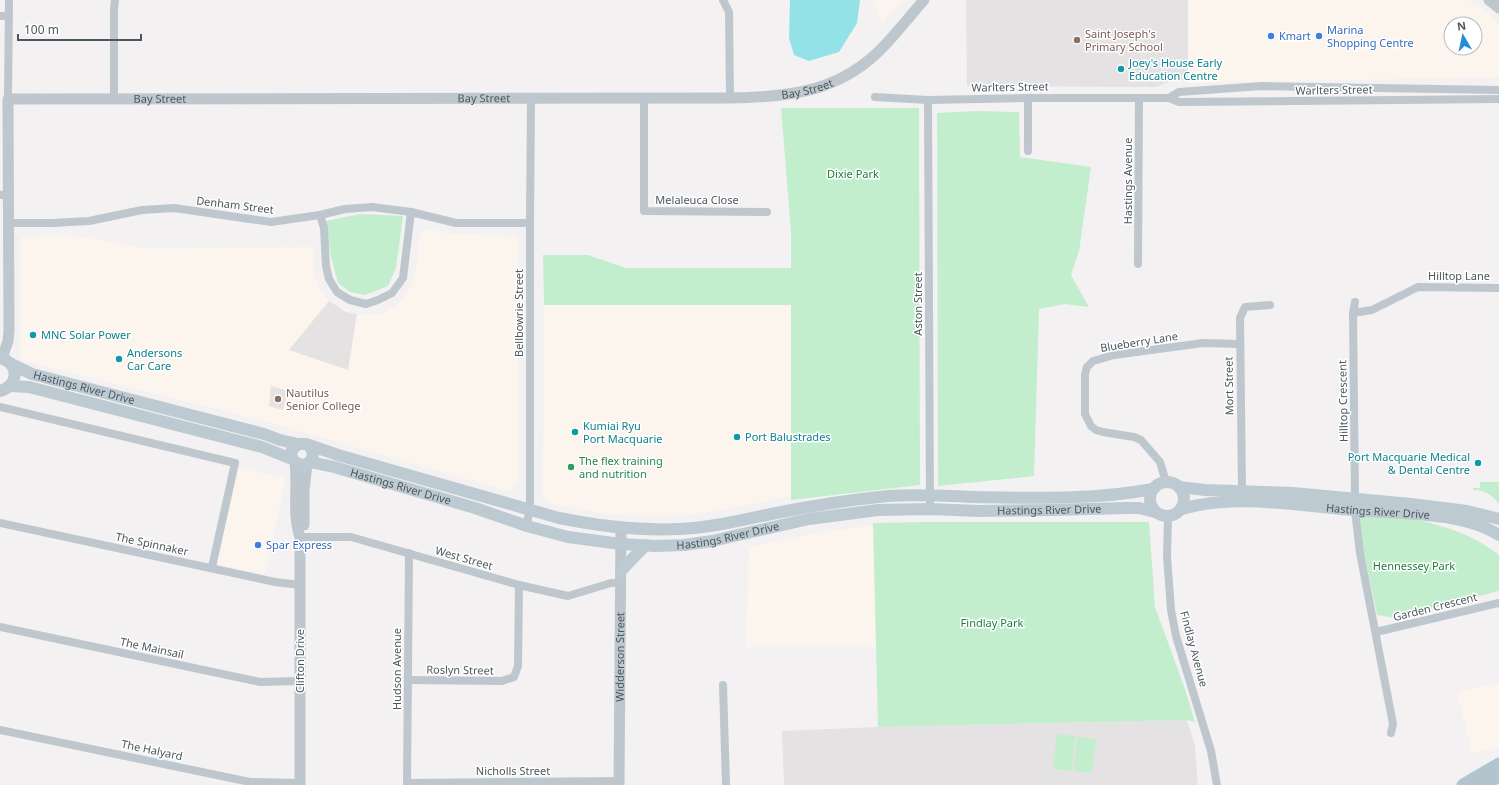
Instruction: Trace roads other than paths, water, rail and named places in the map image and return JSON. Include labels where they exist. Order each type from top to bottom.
[{"type":"main road","name":"Hastings River Drive","points":[[4,360],[32,374],[264,434],[280,440],[304,445],[530,510],[572,520],[621,528],[679,529],[713,526],[824,503],[889,496],[930,495],[1013,498],[1125,494],[1153,489]]},
{"type":"main road","points":[[0,391],[11,386],[15,375],[4,360]]},
{"type":"main road","name":"Hastings River Drive","points":[[11,386],[29,387],[262,447],[294,461]]},
{"type":"main road","points":[[304,445],[314,454],[309,463],[303,465],[294,461],[292,450],[304,445]]},
{"type":"main road","name":"Hastings River Drive","points":[[309,463],[334,467],[475,508],[527,526],[568,537],[621,544],[684,544],[712,541],[809,519],[878,510],[930,509],[978,511],[1139,508],[1155,512]]},
{"type":"main road","points":[[1166,482],[1173,483],[1180,487],[1184,498],[1182,509],[1176,514],[1168,517],[1161,516],[1155,512],[1150,503],[1150,496],[1153,489],[1158,484],[1166,482]]},
{"type":"main road","name":"Hastings River Drive","points":[[1180,487],[1205,490],[1293,493],[1355,505],[1446,518],[1472,524],[1499,535]]},
{"type":"main road","name":"Hastings River Drive","points":[[1182,509],[1203,503],[1221,502],[1355,505],[1411,504],[1467,511],[1499,519]]},
{"type":"main road","points":[[621,577],[633,558],[646,545]]},
{"type":"main road","points":[[1463,785],[1499,764]]},
{"type":"main road","points":[[1483,785],[1499,776]]},
{"type":"street","points":[[4,360],[9,331],[9,223],[4,194],[8,99],[9,0]]},
{"type":"street","points":[[114,99],[115,0]]},
{"type":"street","points":[[723,0],[729,12],[730,98]]},
{"type":"street","name":"Bay Street","points":[[8,99],[644,99],[767,97],[802,93],[846,76],[870,59],[886,45],[924,0]]},
{"type":"street","points":[[1489,0],[1499,8]]},
{"type":"street","points":[[0,16],[9,16]]},
{"type":"street","name":"Warlters Street","points":[[1169,98],[1178,92],[1262,86],[1499,90]]},
{"type":"street","name":"Warlters Street","points":[[1483,90],[1499,86]]},
{"type":"street","name":"Warlters Street","points":[[875,97],[928,100],[1169,98],[1179,102],[1499,99]]},
{"type":"street","points":[[1028,98],[1028,151]]},
{"type":"street","name":"Bellbowrie Street","points":[[527,526],[530,510],[531,99]]},
{"type":"street","name":"Melaleuca Close","points":[[644,99],[644,211],[767,212]]},
{"type":"street","name":"Hastings Avenue","points":[[1138,264],[1139,99]]},
{"type":"street","name":"Aston Street","points":[[928,100],[930,509]]},
{"type":"street","name":"Denham Street","points":[[9,223],[89,221],[142,210],[174,208],[271,222],[320,215],[345,209],[372,207],[411,212],[456,223],[530,223]]},
{"type":"street","points":[[320,215],[324,228],[328,279],[337,292],[350,300],[366,304],[392,293],[403,278],[411,212]]},
{"type":"street","name":"Hilltop Lane","points":[[1353,313],[1372,310],[1418,287],[1499,288]]},
{"type":"street","name":"Hilltop Crescent","points":[[1355,302],[1353,313],[1355,505]]},
{"type":"street","name":"Mort Street","points":[[1242,491],[1240,318],[1245,307],[1270,305]]},
{"type":"street","name":"Blueberry Lane","points":[[1166,482],[1160,462],[1141,440],[1134,437],[1103,432],[1096,430],[1091,426],[1085,414],[1085,374],[1087,367],[1093,361],[1114,356],[1203,343],[1240,344]]},
{"type":"street","points":[[0,408],[235,463],[212,568]]},
{"type":"street","name":"Clifton Drive","points":[[294,461],[296,478],[297,527],[300,537],[300,784]]},
{"type":"street","name":"Clifton Drive","points":[[300,537],[304,528],[304,490],[309,463]]},
{"type":"street","points":[[1355,505],[1360,553],[1393,724],[1391,733]]},
{"type":"street","name":"Findlay Avenue","points":[[1168,517],[1167,556],[1171,610],[1176,636],[1212,751],[1217,785]]},
{"type":"street","name":"The Spinnaker","points":[[0,523],[275,582],[300,585]]},
{"type":"street","name":"Widderson Street","points":[[619,783],[621,528]]},
{"type":"street","name":"West Street","points":[[300,537],[351,537],[519,585],[568,596],[611,583],[621,577]]},
{"type":"street","name":"Hudson Avenue","points":[[406,784],[409,553]]},
{"type":"street","name":"Roslyn Street","points":[[408,680],[502,681],[514,677],[518,666],[519,585]]},
{"type":"street","name":"Garden Crescent","points":[[1376,632],[1499,603]]},
{"type":"street","name":"The Mainsail","points":[[0,627],[260,682],[300,681]]},
{"type":"street","points":[[723,685],[726,785]]},
{"type":"street","name":"The Halyard","points":[[0,730],[250,782],[300,784]]},
{"type":"street","name":"Nicholls Street","points":[[406,784],[619,783]]},
{"type":"water","points":[[790,0],[860,0],[857,23],[839,52],[809,61],[794,55],[789,38]]},
{"type":"place","name":"Kmart","points":[[1271,36]]},
{"type":"place","name":"Marina Shopping Centre","points":[[1319,36]]},
{"type":"place","name":"Saint Joseph's Primary School","points":[[1077,40]]},
{"type":"place","name":"Joey's House Early Education Centre","points":[[1121,69]]},
{"type":"place","name":"MNC Solar Power","points":[[33,335]]},
{"type":"place","name":"Andersons Car Care","points":[[119,359]]},
{"type":"place","name":"Nautilus Senior College","points":[[278,399]]},
{"type":"place","name":"Kumiai Ryu Port Macquarie","points":[[575,432]]},
{"type":"place","name":"Port Balustrades","points":[[737,437]]},
{"type":"place","name":"Port Macquarie Medical & Dental Centre","points":[[1478,463]]},
{"type":"place","name":"The flex training and nutrition","points":[[571,467]]},
{"type":"place","name":"Spar Express","points":[[258,545]]},
{"type":"park label","name":"Dixie Park","points":[[853,174]]},
{"type":"park label","name":"Hennessey Park","points":[[1414,566]]},
{"type":"park label","name":"Findlay Park","points":[[992,623]]}]
